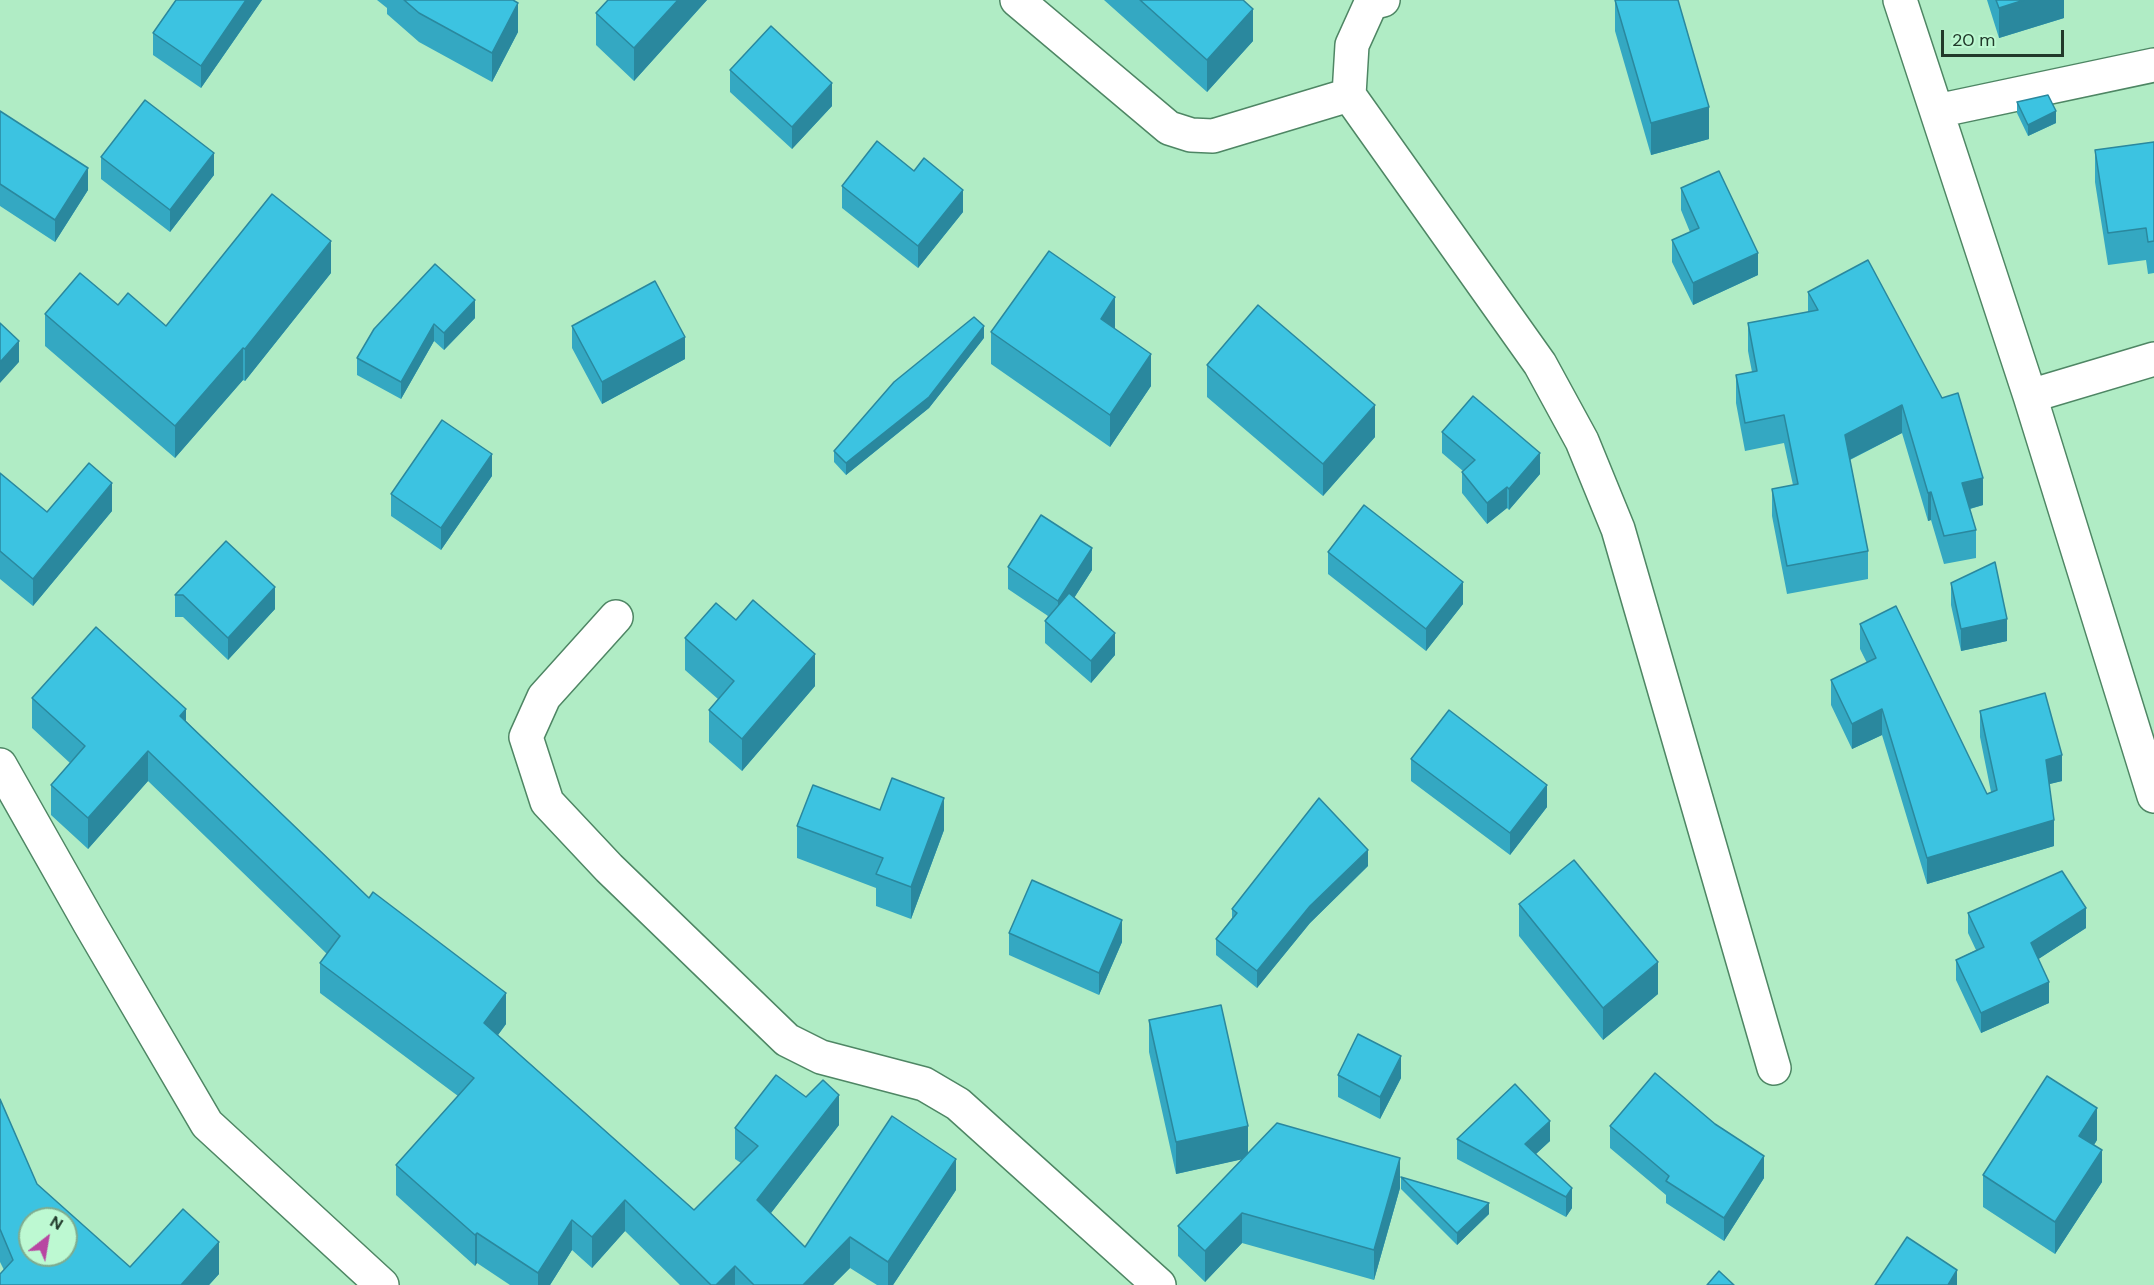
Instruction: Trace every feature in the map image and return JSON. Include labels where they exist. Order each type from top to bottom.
[{"type":"street","points":[[1017,0],[1169,128],[1191,135],[1213,136],[1349,95]]},
{"type":"street","points":[[1900,0],[2030,396],[2154,796]]},
{"type":"street","points":[[1374,1],[1352,45],[1349,95],[1540,364],[1582,441],[1618,529],[1774,1068]]},
{"type":"street","points":[[1937,111],[2154,65]]},
{"type":"street","points":[[2030,396],[2154,359]]},
{"type":"street","points":[[616,617],[544,697],[526,737],[547,802],[609,868],[787,1040],[821,1057],[924,1084],[958,1104],[1159,1285]]},
{"type":"street","points":[[0,765],[207,1124],[382,1285]]},
{"type":"building","points":[[176,0],[246,0],[201,66],[153,33]]},
{"type":"building","points":[[404,0],[513,0],[518,3],[492,53],[419,13]]},
{"type":"building","points":[[608,0],[678,0],[634,48],[596,13]]},
{"type":"building","points":[[1140,0],[1243,0],[1253,9],[1207,60]]},
{"type":"building","points":[[1615,0],[1678,0],[1709,107],[1651,123]]},
{"type":"building","points":[[1996,0],[2024,0],[1999,8]]},
{"type":"building","points":[[771,26],[832,83],[792,127],[730,70]]},
{"type":"building","points":[[2048,95],[2056,111],[2028,125],[2017,102]]},
{"type":"building","points":[[145,100],[214,153],[170,210],[101,157]]},
{"type":"building","points":[[0,111],[88,168],[55,220],[0,184]]},
{"type":"building","points":[[877,141],[914,171],[924,158],[963,190],[918,246],[842,186]]},
{"type":"building","points":[[2154,142],[2154,241],[2148,242],[2146,228],[2108,233],[2095,150]]},
{"type":"building","points":[[1719,171],[1758,253],[1693,283],[1672,240],[1699,228],[1681,188]]},
{"type":"building","points":[[272,194],[331,241],[245,349],[243,348],[175,426],[45,314],[80,273],[118,305],[128,293],[166,326]]},
{"type":"building","points":[[1049,251],[1115,297],[1101,319],[1151,354],[1110,415],[991,332]]},
{"type":"building","points":[[1868,260],[1942,398],[1958,393],[1983,478],[1962,483],[1976,530],[1944,536],[1931,492],[1928,493],[1902,405],[1845,435],[1868,551],[1787,566],[1772,489],[1798,484],[1784,415],[1745,423],[1736,375],[1757,371],[1748,323],[1818,310],[1808,292]]},
{"type":"building","points":[[435,264],[475,300],[444,333],[434,324],[401,382],[357,358],[374,329]]},
{"type":"building","points":[[655,281],[685,337],[602,382],[572,326]]},
{"type":"building","points":[[1258,305],[1375,405],[1323,464],[1207,365]]},
{"type":"building","points":[[974,317],[984,326],[929,397],[846,463],[834,451],[894,382]]},
{"type":"building","points":[[0,323],[19,341],[0,362]]},
{"type":"building","points":[[1473,396],[1540,453],[1509,489],[1507,487],[1487,503],[1462,472],[1475,460],[1442,432]]},
{"type":"building","points":[[442,420],[492,454],[441,528],[391,494]]},
{"type":"building","points":[[89,463],[112,483],[33,579],[0,551],[0,473],[47,512]]},
{"type":"building","points":[[1364,505],[1463,582],[1426,629],[1328,552]]},
{"type":"building","points":[[1041,515],[1092,548],[1058,601],[1008,567]]},
{"type":"building","points":[[226,541],[275,587],[228,638],[183,595],[175,595]]},
{"type":"building","points":[[1995,562],[2007,619],[1961,629],[1951,583]]},
{"type":"building","points":[[1069,593],[1115,633],[1091,661],[1045,621]]},
{"type":"building","points":[[753,600],[815,654],[742,739],[709,710],[734,681],[685,638],[716,603],[736,620]]},
{"type":"building","points":[[1896,606],[1987,794],[1997,790],[1980,711],[2045,693],[2062,755],[2046,760],[2054,820],[1927,858],[1882,709],[1852,724],[1831,680],[1876,658],[1860,624]]},
{"type":"building","points":[[96,627],[186,709],[180,716],[369,898],[373,892],[506,993],[484,1023],[694,1210],[758,1146],[735,1128],[776,1075],[806,1097],[823,1080],[839,1095],[757,1200],[805,1247],[892,1116],[956,1159],[888,1262],[850,1237],[803,1285],[754,1285],[735,1266],[716,1285],[711,1285],[625,1200],[592,1237],[572,1220],[538,1273],[477,1233],[475,1235],[396,1165],[474,1078],[320,963],[340,936],[148,751],[88,818],[51,785],[85,746],[32,698]]},
{"type":"building","points":[[1449,710],[1547,785],[1510,833],[1411,759]]},
{"type":"building","points":[[892,778],[944,798],[911,887],[876,874],[883,858],[797,826],[813,785],[880,810]]},
{"type":"building","points":[[1319,798],[1368,850],[1310,906],[1257,971],[1216,939],[1237,913],[1232,909]]},
{"type":"building","points":[[1574,860],[1658,962],[1603,1008],[1519,904]]},
{"type":"building","points":[[2062,871],[2086,908],[2031,943],[2049,982],[1981,1013],[1956,960],[1984,947],[1968,913]]},
{"type":"building","points":[[1032,880],[1122,920],[1099,973],[1009,933]]},
{"type":"building","points":[[1221,1005],[1248,1126],[1176,1142],[1149,1020]]},
{"type":"building","points":[[1358,1034],[1401,1056],[1380,1097],[1338,1075]]},
{"type":"building","points":[[1655,1073],[1715,1124],[1764,1156],[1724,1218],[1666,1181],[1669,1176],[1610,1126]]},
{"type":"building","points":[[2047,1076],[2097,1108],[2079,1136],[2102,1150],[2055,1222],[1983,1175]]},
{"type":"building","points":[[1515,1084],[1550,1121],[1525,1144],[1572,1188],[1566,1197],[1457,1139]]},
{"type":"building","points":[[0,1099],[37,1184],[63,1207],[18,1207],[18,1267],[78,1267],[78,1221],[130,1267],[183,1209],[219,1242],[181,1285],[0,1285],[0,1274],[13,1260],[0,1229]]},
{"type":"building","points":[[1277,1123],[1400,1158],[1374,1250],[1242,1213],[1205,1251],[1178,1226]]},
{"type":"building","points":[[1401,1177],[1489,1203],[1457,1233]]},
{"type":"building","points":[[1907,1237],[1957,1270],[1948,1285],[1875,1285]]},
{"type":"building","points":[[1719,1271],[1734,1285],[1707,1285]]}]
